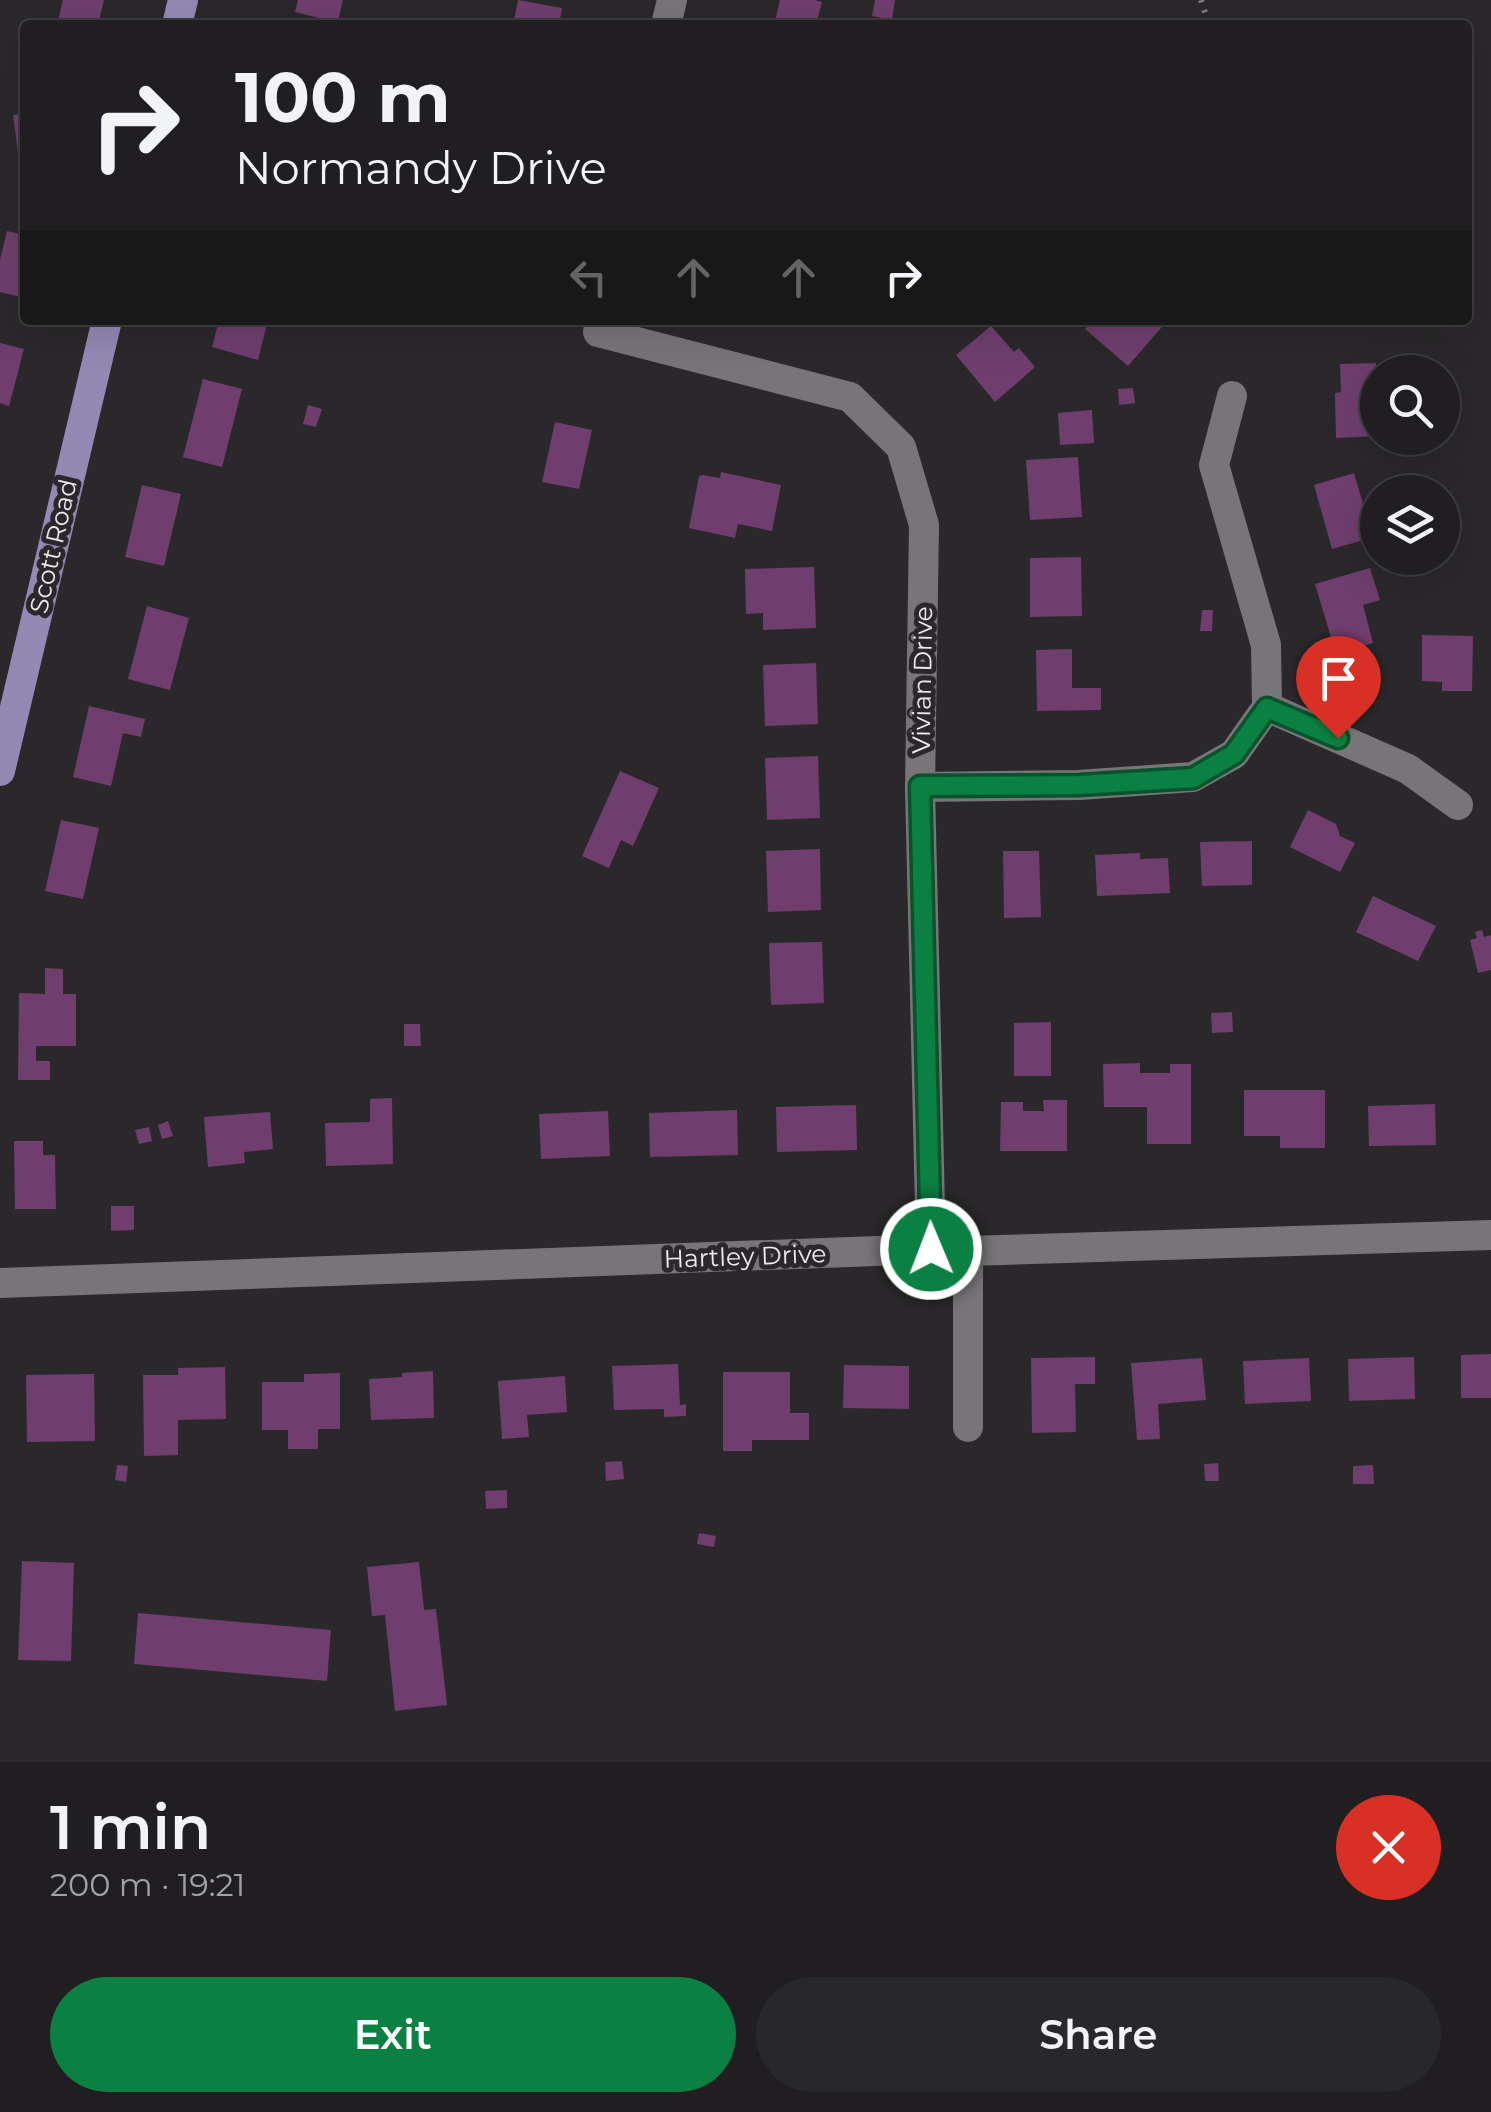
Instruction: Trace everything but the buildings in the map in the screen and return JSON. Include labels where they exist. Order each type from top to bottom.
[{"type":"main road","name":"Scott Road","points":[[0,771],[106,325]]},
{"type":"street","name":"Vivian Drive","points":[[599,326],[850,397],[900,447],[924,525],[920,786],[931,1249]]},
{"type":"street","points":[[920,786],[1079,785],[1193,778],[1234,754],[1267,708],[1266,645],[1214,465],[1232,396]]},
{"type":"street","points":[[1267,708],[1408,769],[1458,805]]},
{"type":"street","name":"Hartley Drive","points":[[0,1283],[931,1249],[968,1252],[1491,1235]]},
{"type":"street","points":[[968,1252],[968,1427]]},
{"type":"route","points":[[931,1249],[920,786],[1079,785],[1193,778],[1234,754],[1267,708],[1338,738]]}]
